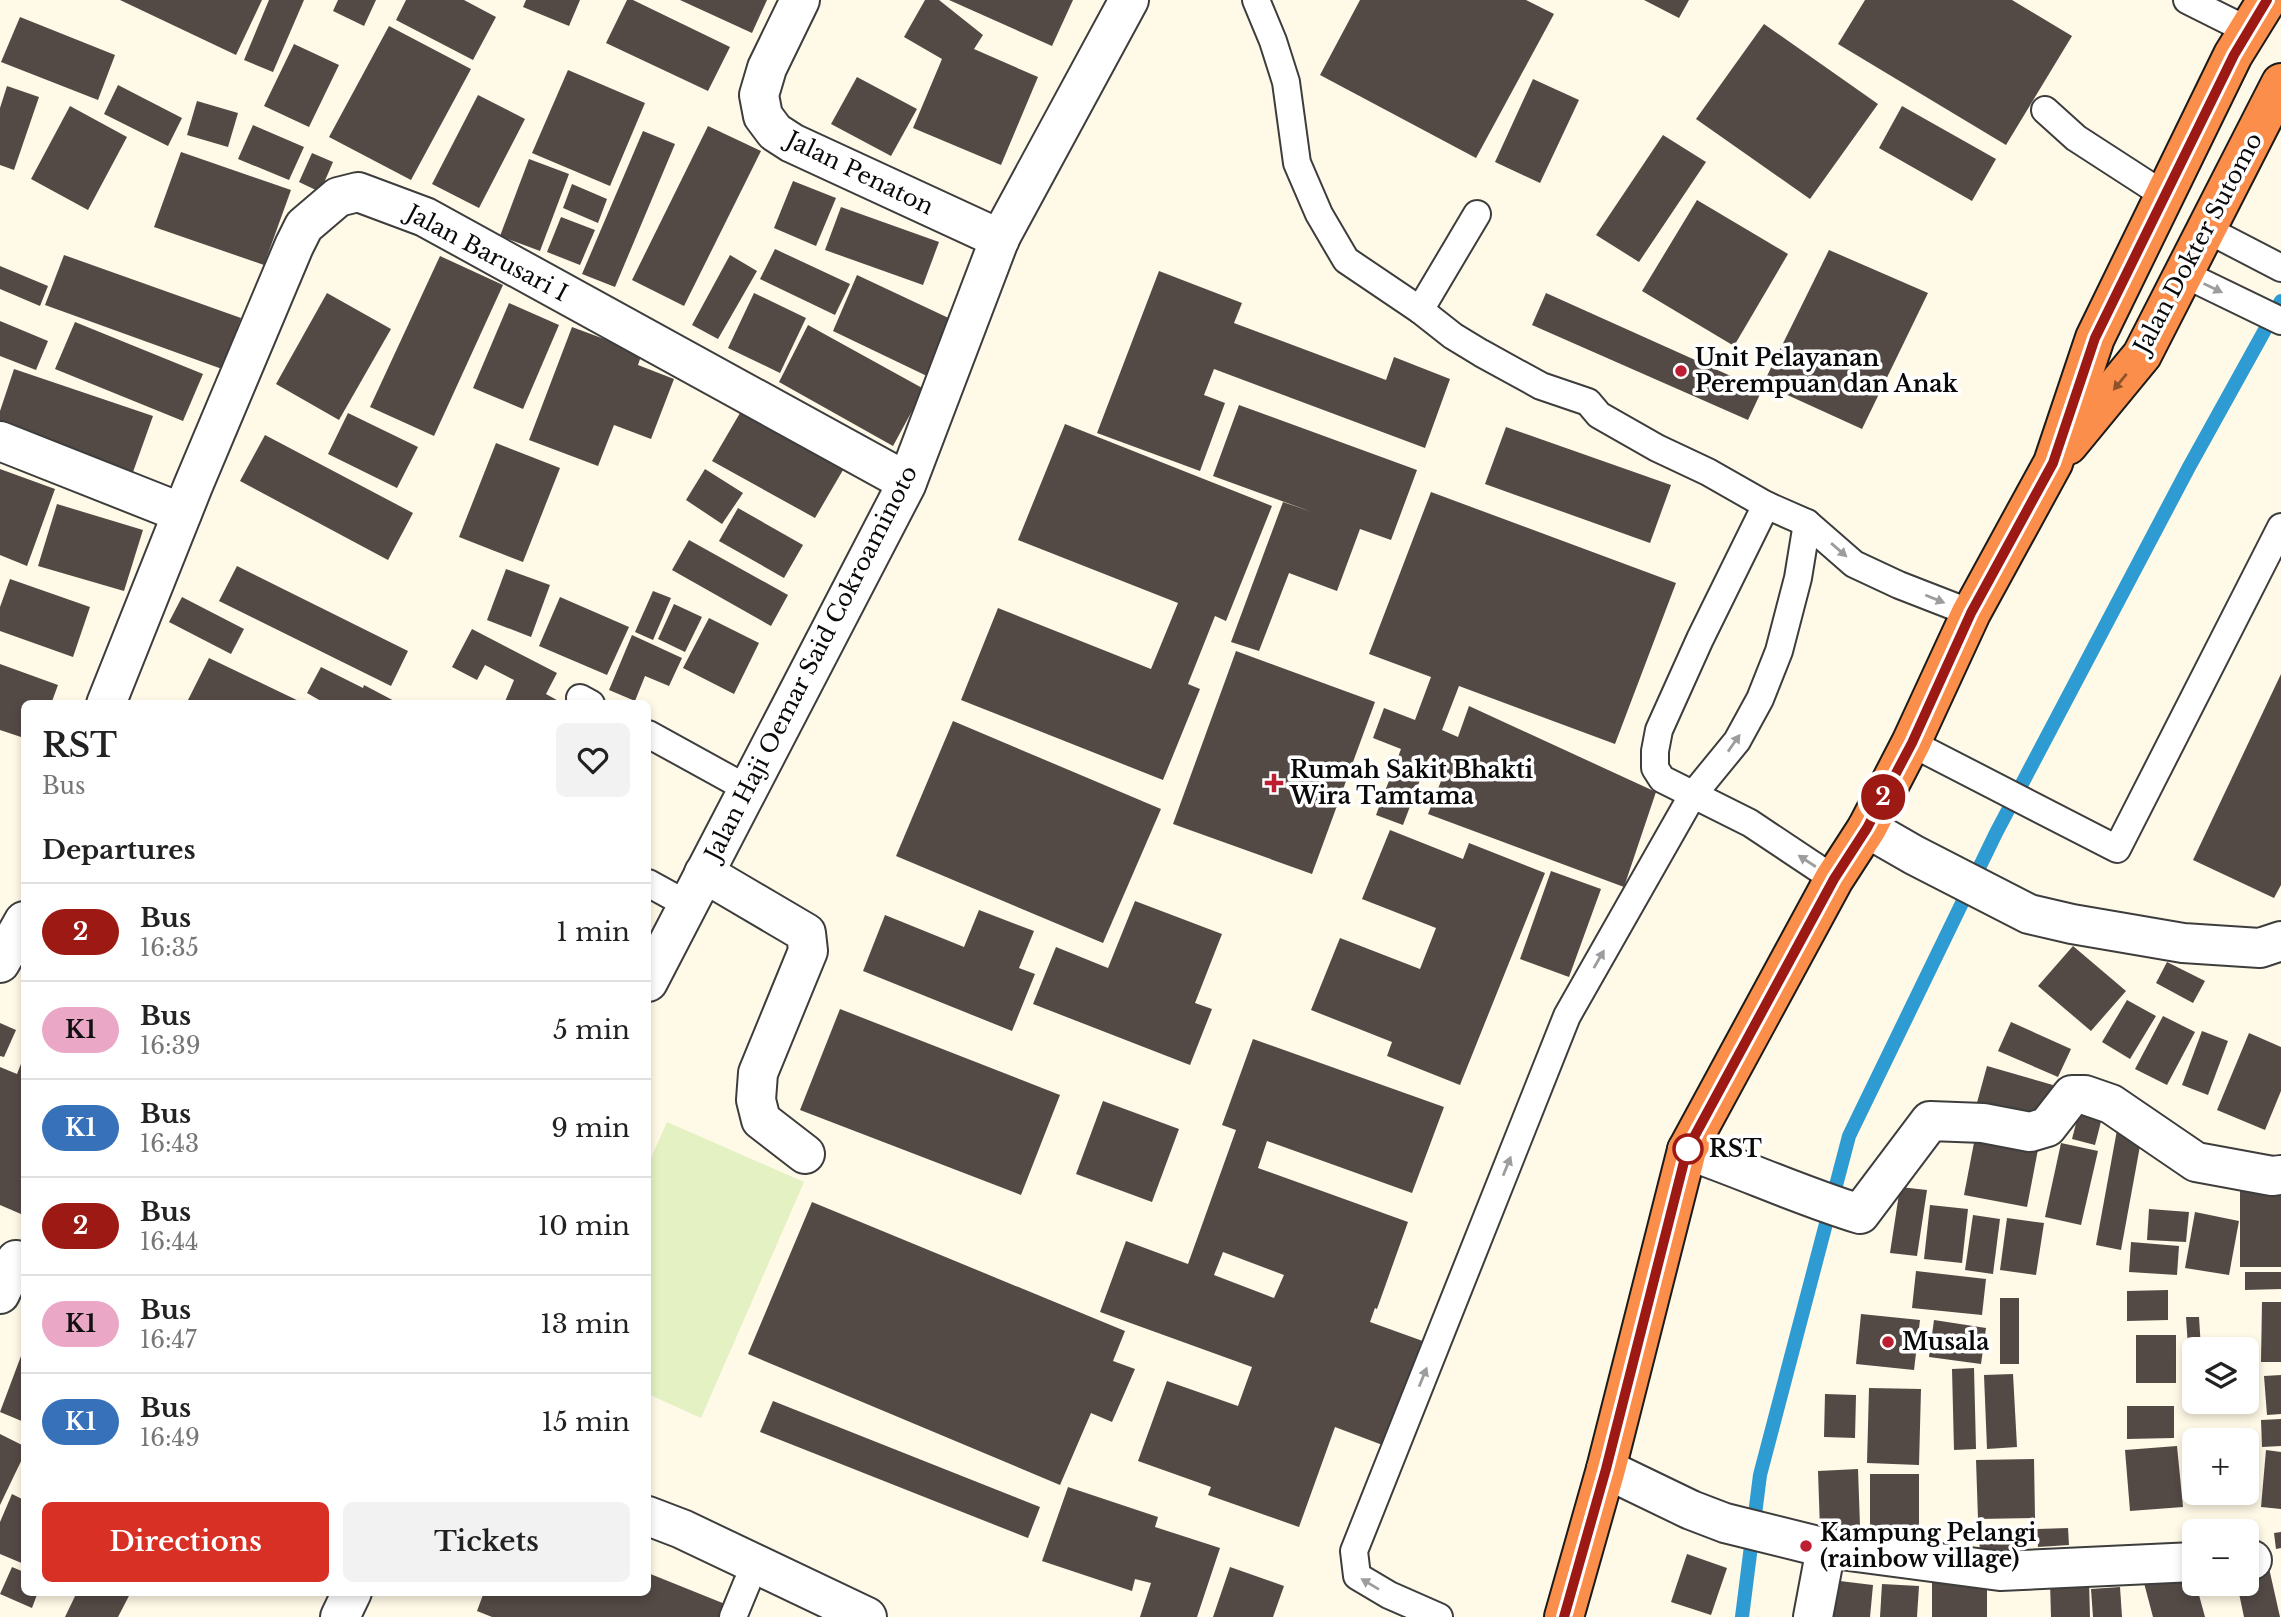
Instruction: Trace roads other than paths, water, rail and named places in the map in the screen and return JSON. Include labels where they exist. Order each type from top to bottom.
[{"type":"highway","name":"Jalan Dokter Sutomo","points":[[1564,1617],[1606,1469],[1687,1150],[1834,879],[1867,828],[1912,743],[1971,613],[2053,463],[2095,338],[2234,55],[2258,16]]},
{"type":"highway","name":"Jalan Dokter Sutomo","points":[[2053,463],[2142,355],[2281,83]]},
{"type":"street","name":"Jalan Penaton","points":[[800,0],[767,68],[759,95],[763,116],[775,131],[792,143],[1000,239]]},
{"type":"street","name":"Jalan Haji Oemar Said Cokroaminoto","points":[[651,976],[907,482],[1000,239],[1129,0]]},
{"type":"street","name":"Jalan Barusari I","points":[[108,700],[182,513],[304,226],[338,197],[358,192],[425,217],[907,482]]},
{"type":"street","points":[[0,441],[182,513]]},
{"type":"street","points":[[1867,828],[2029,914],[2183,943],[2260,948],[2281,942]]},
{"type":"street","points":[[696,889],[806,933],[808,951],[758,1073],[755,1100],[761,1120],[805,1154]]},
{"type":"street","points":[[0,963],[21,926]]},
{"type":"street","points":[[1687,1150],[1860,1214],[1930,1121],[1983,1124],[2030,1132],[2047,1127],[2073,1095],[2085,1095],[2111,1104],[2196,1162],[2272,1176],[2281,1175]]},
{"type":"street","points":[[0,1294],[13,1258]]},
{"type":"street","points":[[1606,1469],[1691,1510],[1725,1523],[1826,1548],[2000,1571],[2182,1563]]},
{"type":"street","points":[[651,1517],[682,1529],[867,1617]]},
{"type":"street","points":[[651,1542],[740,1600],[819,1617]]},
{"type":"street","points":[[1813,1617],[1826,1548]]},
{"type":"street","points":[[340,1617],[350,1596]]},
{"type":"lane","points":[[1256,0],[1286,82],[1297,163],[1319,214],[1346,260],[1481,354],[1541,386],[1588,402],[1599,415],[1657,449],[1807,523],[1854,564],[1971,613]]},
{"type":"lane","points":[[2187,0],[2258,16]]},
{"type":"lane","points":[[2045,110],[2076,138],[2164,195]]},
{"type":"lane","points":[[1420,310],[1477,214]]},
{"type":"lane","points":[[2208,230],[2272,264]]},
{"type":"lane","points":[[2184,274],[2281,321]]},
{"type":"lane","points":[[1766,505],[1659,730],[1655,768],[1662,779],[1751,823],[1834,879]]},
{"type":"lane","points":[[1435,1615],[1389,1595],[1357,1576],[1354,1551],[1567,1016],[1692,796],[1737,741],[1760,699],[1779,651],[1798,578],[1807,523]]},
{"type":"lane","points":[[1912,743],[2117,849],[2281,527]]},
{"type":"lane","points":[[651,736],[748,789]]},
{"type":"lane","points":[[651,883],[696,889]]},
{"type":"waterway","points":[[1742,1617],[1760,1475],[1849,1136],[1996,833],[2189,467],[2281,301]]},
{"type":"place","name":"Unit Pelayanan Perempuan dan Anak","points":[[1681,371]]},
{"type":"place","name":"Rumah Sakit Bhakti Wira Tamtama","points":[[1274,783]]},
{"type":"place","name":"RST","points":[[1688,1149]]},
{"type":"place","name":"Musala","points":[[1888,1342]]},
{"type":"place","name":"Kampung Pelangi (rainbow village)","points":[[1806,1546]]}]
